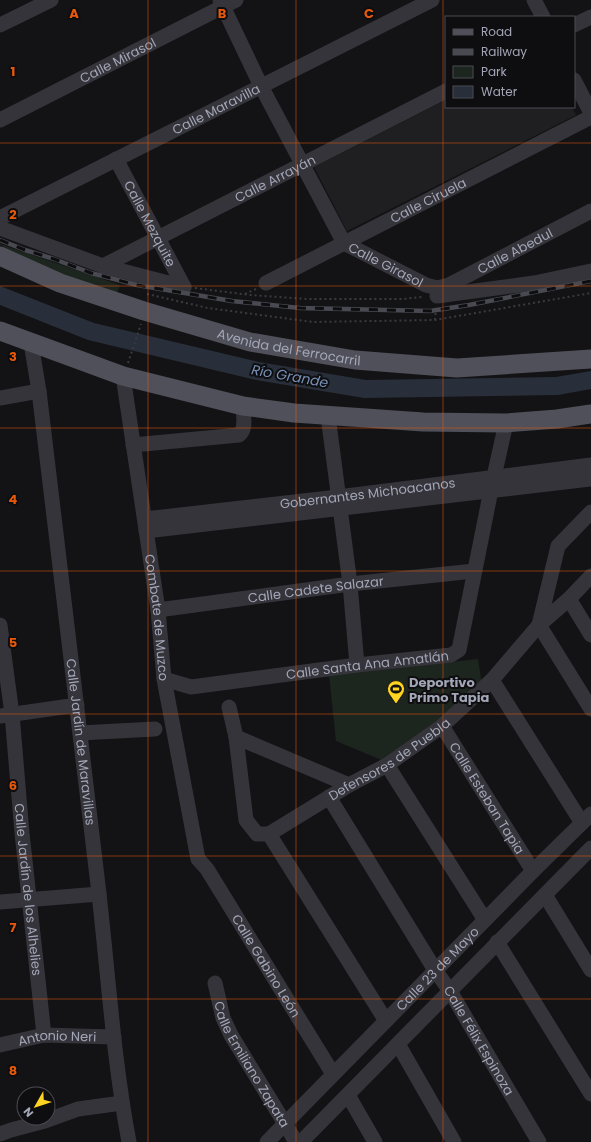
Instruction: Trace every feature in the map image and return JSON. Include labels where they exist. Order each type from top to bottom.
[{"type":"main road","name":"Avenida del Ferrocarril","points":[[0,256],[143,318],[250,342],[356,360],[457,368],[591,359]]},
{"type":"main road","points":[[0,330],[31,342],[126,367],[243,406],[294,413],[423,422],[506,423],[557,419],[591,414]]},
{"type":"street","points":[[0,25],[51,0]]},
{"type":"street","name":"Calle Maravilla","points":[[0,218],[432,0]]},
{"type":"street","points":[[534,0],[542,16]]},
{"type":"street","name":"Calle Girasol","points":[[226,2],[261,86],[344,244],[437,292]]},
{"type":"street","name":"Calle Mirasol","points":[[0,120],[226,2]]},
{"type":"street","points":[[575,25],[591,17]]},
{"type":"street","points":[[575,82],[591,113]]},
{"type":"street","name":"Calle Arrayán","points":[[103,266],[445,92]]},
{"type":"street","name":"Calle Ciruela","points":[[266,283],[591,117]]},
{"type":"street","name":"Calle Mezquite","points":[[116,159],[184,287]]},
{"type":"street","name":"Calle Abedul","points":[[437,292],[591,211]]},
{"type":"street","points":[[0,228],[103,266],[184,287]]},
{"type":"street","points":[[437,292],[534,283],[591,271]]},
{"type":"street","name":"Calle Jardín de Maravillas","points":[[31,342],[39,391],[77,705],[122,1103],[129,1142]]},
{"type":"street","name":"Combate de Muzco","points":[[126,367],[133,445],[158,610],[164,679],[198,859]]},
{"type":"street","points":[[0,398],[39,391]]},
{"type":"street","points":[[133,445],[239,435],[243,432],[244,426],[243,406]]},
{"type":"street","points":[[328,416],[338,502],[350,584],[357,665]]},
{"type":"street","name":"Calle Santa Ana Amatlán","points":[[164,679],[191,687],[451,654],[459,650],[492,483],[506,423]]},
{"type":"street","name":"Gobernantes Michoacanos","points":[[146,525],[492,483],[591,465]]},
{"type":"street","name":"Gobernantes Michoacanos","points":[[492,483],[591,479]]},
{"type":"street","points":[[591,512],[558,546],[540,625],[591,709]]},
{"type":"street","name":"Calle Cadete Salazar","points":[[158,610],[350,584],[474,571]]},
{"type":"street","name":"Defensores de Puebla","points":[[263,834],[387,765],[442,726],[492,680],[540,625],[569,599],[591,576]]},
{"type":"street","points":[[569,599],[591,635]]},
{"type":"street","name":"Calle Jardín de los Alhelies","points":[[0,625],[6,715],[30,899],[44,1035]]},
{"type":"street","points":[[492,680],[587,819]]},
{"type":"street","points":[[6,715],[77,705]]},
{"type":"street","points":[[229,707],[236,737],[246,820],[263,834],[386,1021]]},
{"type":"street","name":"Calle Esteban Tapia","points":[[442,726],[533,871]]},
{"type":"street","points":[[80,733],[155,729]]},
{"type":"street","points":[[236,737],[349,785]]},
{"type":"street","points":[[387,765],[485,920]]},
{"type":"street","name":"Calle Félix Espinoza","points":[[329,797],[435,970],[450,991],[540,1142]]},
{"type":"street","name":"Calle 23 de Mayo","points":[[267,1142],[533,871],[587,819]]},
{"type":"street","name":"Calle 23 de Mayo","points":[[301,1142],[591,848]]},
{"type":"street","name":"Calle Gabino León","points":[[198,859],[207,869],[333,1074]]},
{"type":"street","points":[[0,902],[99,894]]},
{"type":"street","points":[[545,895],[591,970]]},
{"type":"street","points":[[497,942],[591,1094]]},
{"type":"street","name":"Calle Emiliano Zapata","points":[[215,983],[223,1018],[231,1035],[296,1142]]},
{"type":"street","name":"Antonio Neri","points":[[0,1045],[44,1035],[114,1037]]},
{"type":"street","points":[[398,1044],[454,1142]]},
{"type":"street","points":[[348,1095],[375,1142]]},
{"type":"street","points":[[0,1134],[78,1110],[122,1103]]},
{"type":"path","points":[[184,287],[250,295],[307,299],[403,299],[437,292]]},
{"type":"path","points":[[126,367],[143,318],[147,294],[208,308],[313,322],[435,320],[591,293]]},
{"type":"shaded area","points":[[445,101],[445,108],[572,108],[576,115],[347,231],[314,167]]},
{"type":"green space","points":[[0,244],[120,285],[117,294],[64,277]]},
{"type":"green space","name":"Deportivo Primo Tapia","points":[[478,659],[482,685],[439,723],[384,761],[336,741],[329,675]]},
{"type":"water","name":"Río Grande","points":[[0,286],[94,323],[259,362],[366,380],[556,377],[591,371],[591,389],[558,395],[364,398],[256,380],[88,340],[0,305]]},
{"type":"railway","points":[[0,240],[91,273],[137,285],[232,301],[300,308],[430,311],[469,305],[591,281]]},
{"type":"place","name":"Deportivo Primo Tapia","points":[[396,704]]}]
